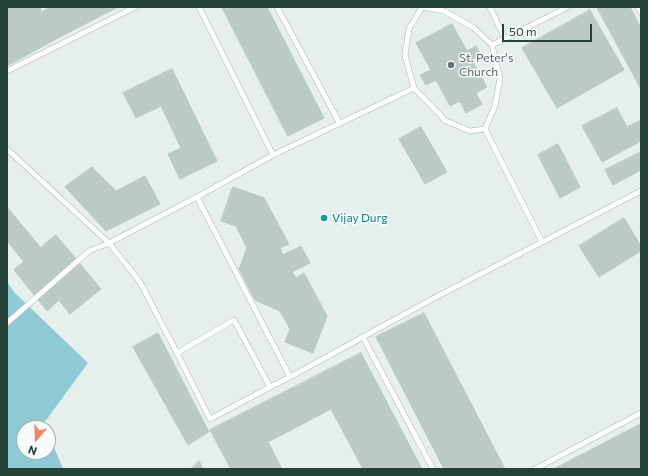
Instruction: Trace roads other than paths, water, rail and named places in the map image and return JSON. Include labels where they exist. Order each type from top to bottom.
[{"type":"lane","points":[[7,71],[135,7]]},
{"type":"lane","points":[[199,7],[273,156]]},
{"type":"lane","points":[[277,7],[340,124]]},
{"type":"lane","points":[[422,7],[444,11],[474,28],[492,45],[500,78],[495,106],[485,129],[470,131],[446,122],[414,88],[405,55],[408,29],[422,7]]},
{"type":"lane","points":[[490,7],[505,39]]},
{"type":"lane","points":[[492,45],[568,7]]},
{"type":"lane","points":[[638,7],[641,13]]},
{"type":"lane","points":[[7,323],[89,251],[109,243],[273,156],[414,88]]},
{"type":"lane","points":[[485,129],[542,242]]},
{"type":"lane","points":[[7,149],[109,243],[140,282],[210,419],[436,297],[641,191]]},
{"type":"lane","points":[[197,197],[290,377]]},
{"type":"lane","points":[[177,353],[234,320],[270,386]]},
{"type":"lane","points":[[363,337],[433,469]]},
{"type":"lane","points":[[536,469],[641,413]]},
{"type":"water","points":[[7,282],[15,293],[88,363],[46,420],[16,420],[16,460],[56,460],[56,452],[63,469],[7,469]]},
{"type":"place","name":"St. Peter's Church","points":[[451,65]]},
{"type":"place","name":"Vijay Durg","points":[[324,218]]}]
